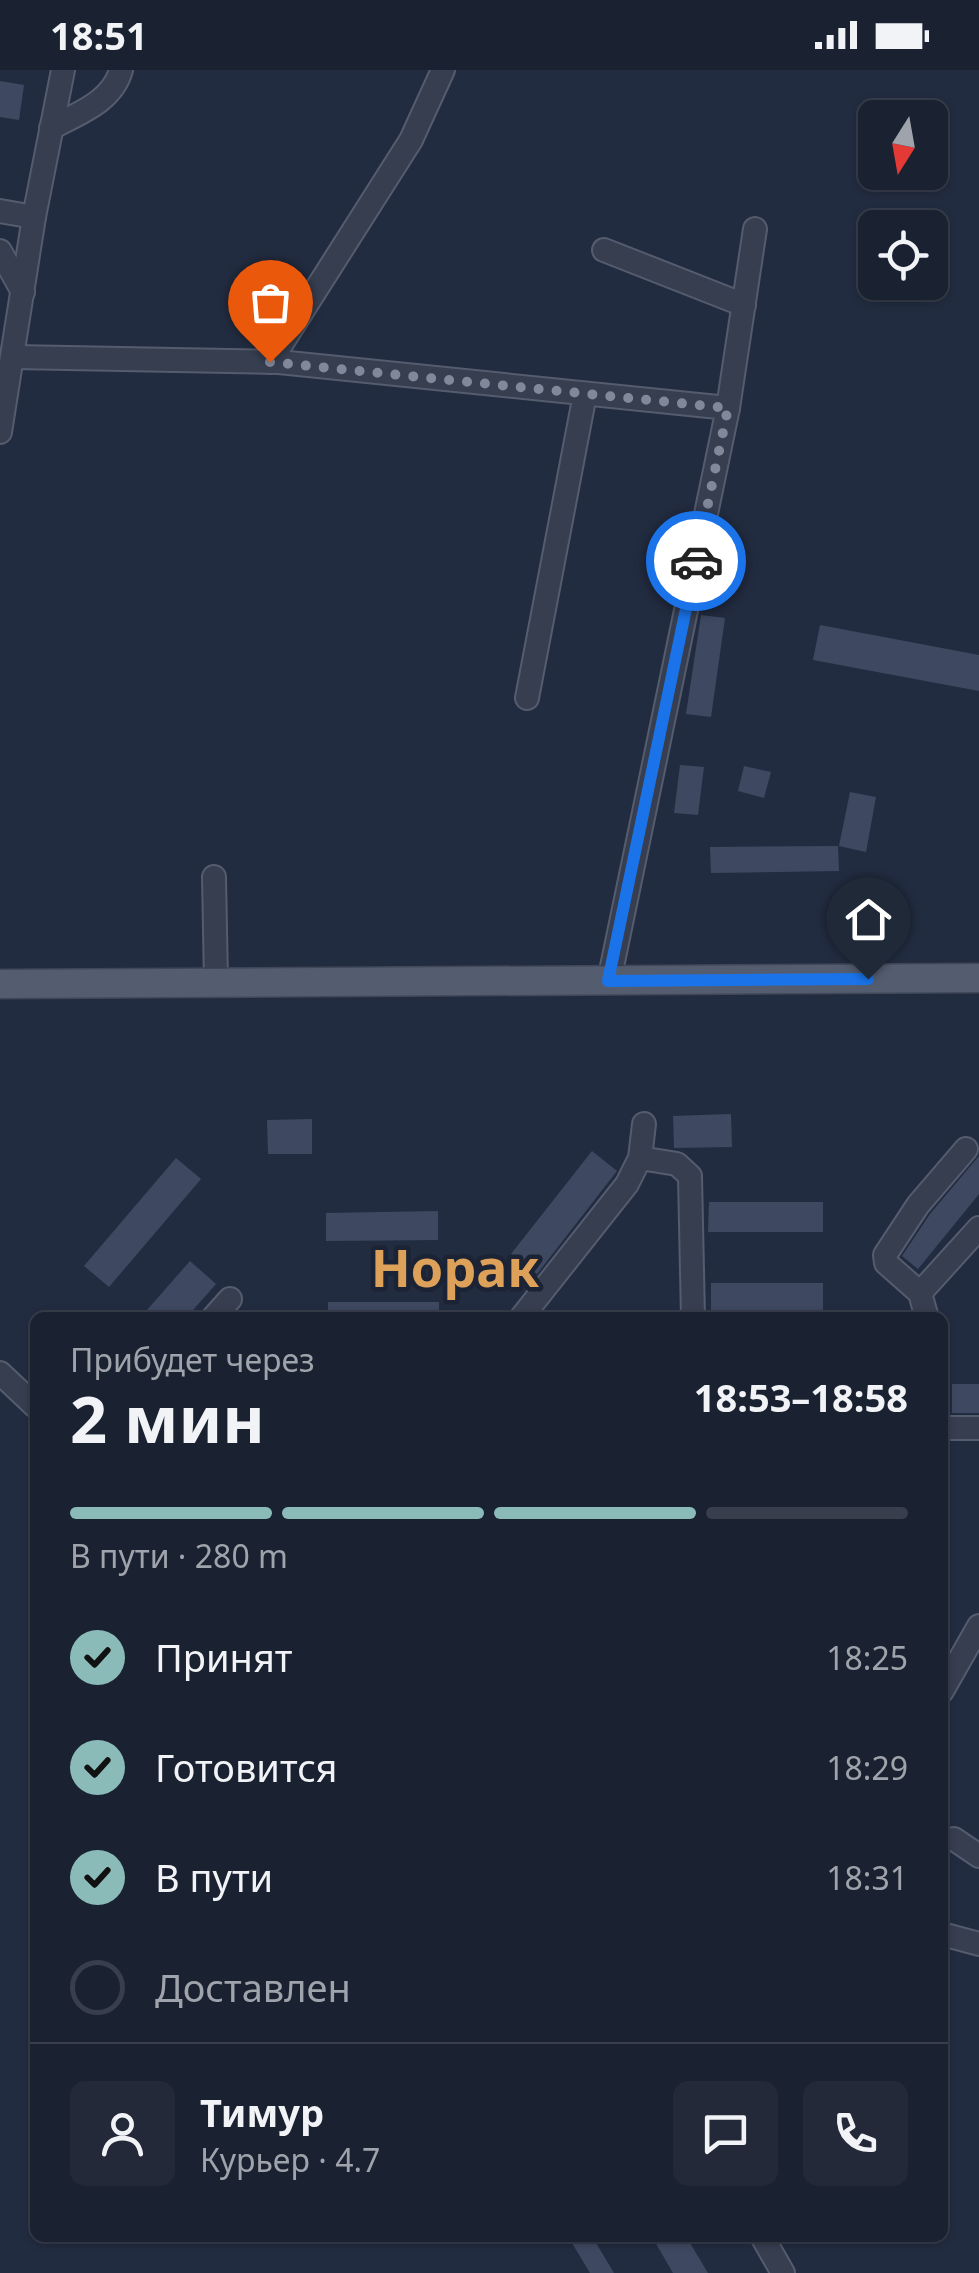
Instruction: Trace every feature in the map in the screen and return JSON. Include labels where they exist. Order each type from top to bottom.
[{"type":"main road","points":[[0,984],[979,978]]},
{"type":"street","points":[[0,432],[34,216],[63,70]]},
{"type":"street","points":[[52,128],[106,98],[121,70]]},
{"type":"street","points":[[270,362],[411,140],[443,70]]},
{"type":"street","points":[[0,211],[34,216]]},
{"type":"street","points":[[608,981],[728,408],[756,229]]},
{"type":"street","points":[[604,250],[744,305]]},
{"type":"street","points":[[0,251],[23,292]]},
{"type":"street","points":[[14,357],[270,362],[728,408]]},
{"type":"street","points":[[527,698],[584,394]]},
{"type":"street","points":[[214,876],[216,982]]},
{"type":"street","points":[[526,1312],[627,1184],[640,1158],[644,1124]]},
{"type":"street","points":[[925,1312],[920,1292],[886,1263],[885,1255],[918,1205],[966,1149]]},
{"type":"street","points":[[640,1158],[677,1164],[690,1176],[692,1312]]},
{"type":"street","points":[[920,1292],[979,1228]]},
{"type":"street","points":[[218,1312],[230,1299]]},
{"type":"street","points":[[0,1374],[30,1401]]},
{"type":"street","points":[[948,1428],[979,1428]]},
{"type":"street","points":[[948,1681],[979,1626]]},
{"type":"street","points":[[954,1839],[979,1856]]},
{"type":"street","points":[[948,1936],[979,1944]]},
{"type":"street","points":[[766,2242],[783,2273]]},
{"type":"building","points":[[0,81],[24,85],[19,120],[0,117]]},
{"type":"building","points":[[701,615],[725,618],[711,717],[686,714]]},
{"type":"building","points":[[820,625],[979,655],[979,691],[813,660]]},
{"type":"building","points":[[680,765],[704,767],[698,815],[674,813]]},
{"type":"building","points":[[744,766],[771,772],[764,798],[738,791]]},
{"type":"building","points":[[850,792],[876,797],[866,852],[839,846]]},
{"type":"building","points":[[838,846],[839,871],[711,873],[710,847]]},
{"type":"building","points":[[731,1114],[732,1147],[674,1148],[673,1116]]},
{"type":"building","points":[[312,1119],[312,1154],[268,1154],[267,1120]]},
{"type":"building","points":[[592,1151],[617,1171],[537,1274],[511,1254]]},
{"type":"building","points":[[979,1156],[979,1194],[918,1269],[902,1256],[930,1214]]},
{"type":"building","points":[[176,1158],[201,1179],[109,1287],[84,1266]]},
{"type":"building","points":[[709,1202],[823,1202],[823,1232],[708,1232]]},
{"type":"building","points":[[438,1211],[438,1240],[326,1241],[326,1213]]},
{"type":"building","points":[[190,1261],[216,1284],[191,1312],[145,1312]]},
{"type":"building","points":[[711,1283],[823,1283],[823,1312],[711,1312]]},
{"type":"building","points":[[328,1302],[439,1302],[439,1312],[328,1312]]},
{"type":"building","points":[[952,1384],[979,1384],[979,1413],[952,1413]]},
{"type":"building","points":[[571,2242],[595,2242],[614,2273],[590,2273]]},
{"type":"building","points":[[655,2242],[689,2242],[708,2273],[673,2273]]},
{"type":"way so far","points":[[270,362],[728,408],[696,561]]},
{"type":"district","name":"Норак","points":[[455,1266]]},
{"type":"route","points":[[696,561],[608,981],[868,979]]}]
